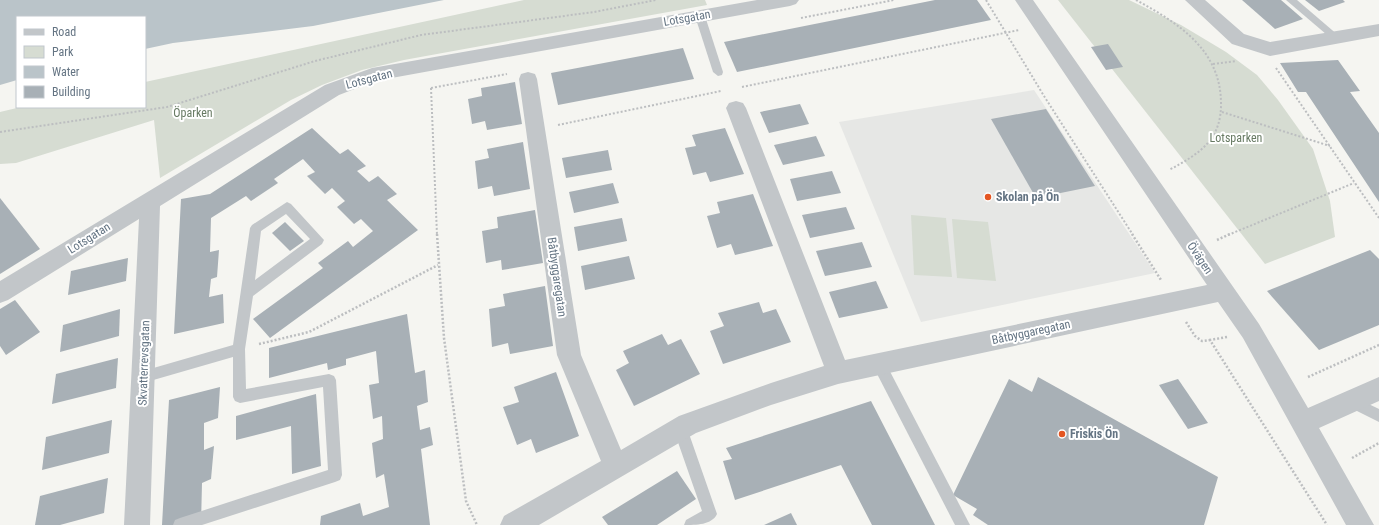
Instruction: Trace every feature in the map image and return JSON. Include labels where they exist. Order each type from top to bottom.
[{"type":"street","name":"Lotsgatan","points":[[0,293],[332,90],[372,76],[790,0]]},
{"type":"street","name":"Övägen","points":[[1024,0],[1251,331],[1304,422],[1361,525]]},
{"type":"street","points":[[1194,0],[1238,40],[1270,49],[1379,30]]},
{"type":"street","name":"Båtbyggaregatan","points":[[528,79],[569,355],[616,467]]},
{"type":"street","points":[[731,99],[838,373]]},
{"type":"street","name":"Skvatterrevsgatan","points":[[138,525],[150,200]]},
{"type":"street","name":"Båtbyggaregatan","points":[[513,525],[616,467],[680,428],[764,396],[838,373],[1224,291]]},
{"type":"street","points":[[1304,422],[1352,402],[1379,388]]},
{"type":"lane","points":[[1291,0],[1336,38]]},
{"type":"lane","points":[[700,16],[718,72]]},
{"type":"lane","points":[[180,525],[335,475],[329,380],[240,397],[238,349],[246,294],[256,228],[286,207],[318,240],[246,294]]},
{"type":"lane","points":[[143,377],[238,349]]},
{"type":"lane","points":[[880,364],[964,525]]},
{"type":"lane","points":[[1352,402],[1379,416]]},
{"type":"lane","points":[[680,428],[710,514],[691,525]]},
{"type":"path","points":[[0,132],[122,115],[167,106],[315,61],[421,35],[594,12],[656,0]]},
{"type":"path","points":[[986,0],[1004,33],[1095,175],[1195,336],[1202,341],[1251,331]]},
{"type":"path","points":[[1136,0],[1160,13],[1196,43],[1213,64],[1221,88],[1222,112],[1217,131],[1204,148],[1164,173]]},
{"type":"path","points":[[741,87],[1042,26]]},
{"type":"path","points":[[1262,47],[1379,218]]},
{"type":"path","points":[[430,66],[438,265],[444,338],[466,500],[478,525]]},
{"type":"path","points":[[536,130],[731,99]]},
{"type":"path","points":[[1222,112],[1330,146]]},
{"type":"path","points":[[1213,242],[1355,182]]},
{"type":"path","points":[[238,349],[309,332],[438,265]]},
{"type":"path","points":[[1210,340],[1327,525]]},
{"type":"path","points":[[1308,377],[1379,345]]},
{"type":"path","points":[[1348,460],[1379,443]]},
{"type":"shaded area","name":"Skolan på Ön","points":[[1034,90],[1155,273],[921,322],[839,122]]},
{"type":"green space","name":"Öparken","points":[[524,0],[705,0],[707,5],[404,60],[362,70],[322,85],[291,100],[160,178],[154,120],[16,163],[0,164],[0,112],[17,108],[146,108],[146,82]]},
{"type":"green space","name":"Lotsparken","points":[[1058,0],[1129,0],[1181,25],[1226,52],[1257,75],[1278,100],[1313,149],[1330,201],[1335,237],[1265,264]]},
{"type":"green space","points":[[911,215],[946,218],[952,277],[914,275]]},
{"type":"green space","points":[[952,219],[988,222],[996,281],[957,278]]},
{"type":"water","points":[[0,0],[444,0],[313,26],[173,43],[146,49],[146,16],[16,16],[16,80],[0,85]]},
{"type":"building","points":[[935,0],[977,0],[991,20],[737,72],[724,42]]},
{"type":"building","points":[[1242,0],[1281,0],[1303,19],[1275,29]]},
{"type":"building","points":[[1305,0],[1343,0],[1345,2],[1319,11]]},
{"type":"building","points":[[1108,44],[1123,67],[1106,70],[1091,47]]},
{"type":"building","points":[[683,48],[694,79],[558,105],[551,73]]},
{"type":"building","points":[[1338,60],[1360,91],[1350,92],[1379,133],[1379,202],[1306,92],[1298,92],[1280,63]]},
{"type":"building","points":[[515,82],[522,124],[487,130],[485,121],[472,124],[468,99],[482,96],[481,88]]},
{"type":"building","points":[[800,104],[809,124],[769,133],[760,112]]},
{"type":"building","points":[[1046,109],[1095,186],[1036,198],[991,119]]},
{"type":"building","points":[[312,128],[340,154],[348,149],[366,166],[357,171],[369,182],[378,176],[397,194],[387,200],[418,230],[270,338],[253,319],[323,268],[318,263],[348,241],[353,247],[373,231],[361,219],[354,224],[337,207],[345,201],[332,188],[325,194],[307,176],[315,172],[303,159],[274,179],[278,183],[251,201],[246,196],[211,218],[210,252],[219,250],[217,277],[211,279],[209,297],[223,294],[224,323],[174,334],[181,199],[210,194]]},
{"type":"building","points":[[725,128],[744,174],[710,182],[706,172],[693,175],[685,148],[696,146],[692,135]]},
{"type":"building","points":[[816,136],[825,156],[783,165],[774,145]]},
{"type":"building","points":[[523,142],[530,189],[494,196],[492,186],[478,189],[475,161],[489,158],[487,149]]},
{"type":"building","points":[[608,150],[612,170],[566,178],[562,158]]},
{"type":"building","points":[[832,171],[841,193],[797,201],[790,179]]},
{"type":"building","points":[[613,183],[619,203],[574,213],[569,192]]},
{"type":"building","points":[[753,194],[773,246],[735,255],[731,244],[717,248],[707,216],[720,213],[717,202]]},
{"type":"building","points":[[0,198],[40,249],[0,274]]},
{"type":"building","points":[[846,207],[855,229],[810,238],[802,215]]},
{"type":"building","points":[[535,210],[543,263],[502,270],[501,260],[486,263],[482,231],[498,228],[497,217]]},
{"type":"building","points":[[622,218],[627,241],[578,251],[574,227]]},
{"type":"building","points":[[285,222],[304,241],[290,251],[272,233]]},
{"type":"building","points":[[862,242],[872,267],[825,276],[816,251]]},
{"type":"building","points":[[1370,250],[1379,259],[1379,325],[1319,350],[1267,291]]},
{"type":"building","points":[[629,256],[635,279],[585,290],[581,266]]},
{"type":"building","points":[[128,258],[126,281],[68,295],[71,271]]},
{"type":"building","points":[[876,281],[888,308],[839,318],[829,292]]},
{"type":"building","points":[[545,286],[553,346],[510,354],[508,343],[492,347],[489,309],[505,306],[503,294]]},
{"type":"building","points":[[15,300],[40,332],[6,355],[0,346],[0,309]]},
{"type":"building","points":[[759,302],[763,313],[776,309],[791,342],[723,364],[710,331],[724,326],[718,313]]},
{"type":"building","points":[[120,309],[119,336],[60,352],[63,325]]},
{"type":"building","points":[[407,314],[415,373],[425,370],[428,402],[417,406],[420,430],[430,427],[433,445],[421,449],[430,525],[320,525],[321,516],[360,503],[363,516],[389,507],[384,474],[376,478],[372,443],[383,439],[382,416],[373,419],[369,385],[379,383],[376,351],[346,359],[346,365],[328,370],[327,363],[269,378],[269,348]]},
{"type":"building","points":[[662,334],[668,345],[681,339],[700,374],[634,406],[616,370],[629,363],[623,351]]},
{"type":"building","points":[[118,358],[116,388],[52,404],[56,374]]},
{"type":"building","points":[[556,372],[579,436],[536,453],[531,439],[517,445],[503,407],[519,402],[514,387]]},
{"type":"building","name":"Friskis Ön","points":[[1038,377],[1218,477],[1204,525],[988,525],[973,515],[977,509],[953,495],[1009,379],[1032,392]]},
{"type":"building","points":[[1178,379],[1208,423],[1188,429],[1159,385]]},
{"type":"building","points":[[220,387],[218,418],[204,423],[204,450],[214,446],[211,479],[202,483],[201,525],[162,525],[169,400]]},
{"type":"building","points":[[316,394],[321,466],[292,474],[291,426],[236,440],[236,416]]},
{"type":"building","points":[[871,401],[935,525],[872,525],[841,465],[735,500],[723,461],[732,459],[726,448]]},
{"type":"building","points":[[112,420],[109,453],[42,470],[46,437]]},
{"type":"building","points":[[677,471],[696,499],[657,525],[608,525],[602,517]]},
{"type":"building","points":[[108,478],[104,513],[60,525],[35,525],[40,496]]},
{"type":"building","points":[[791,513],[797,525],[764,525]]},
{"type":"place","name":"Skolan på Ön","points":[[988,197]]},
{"type":"place","name":"Friskis Ön","points":[[1062,434]]}]
